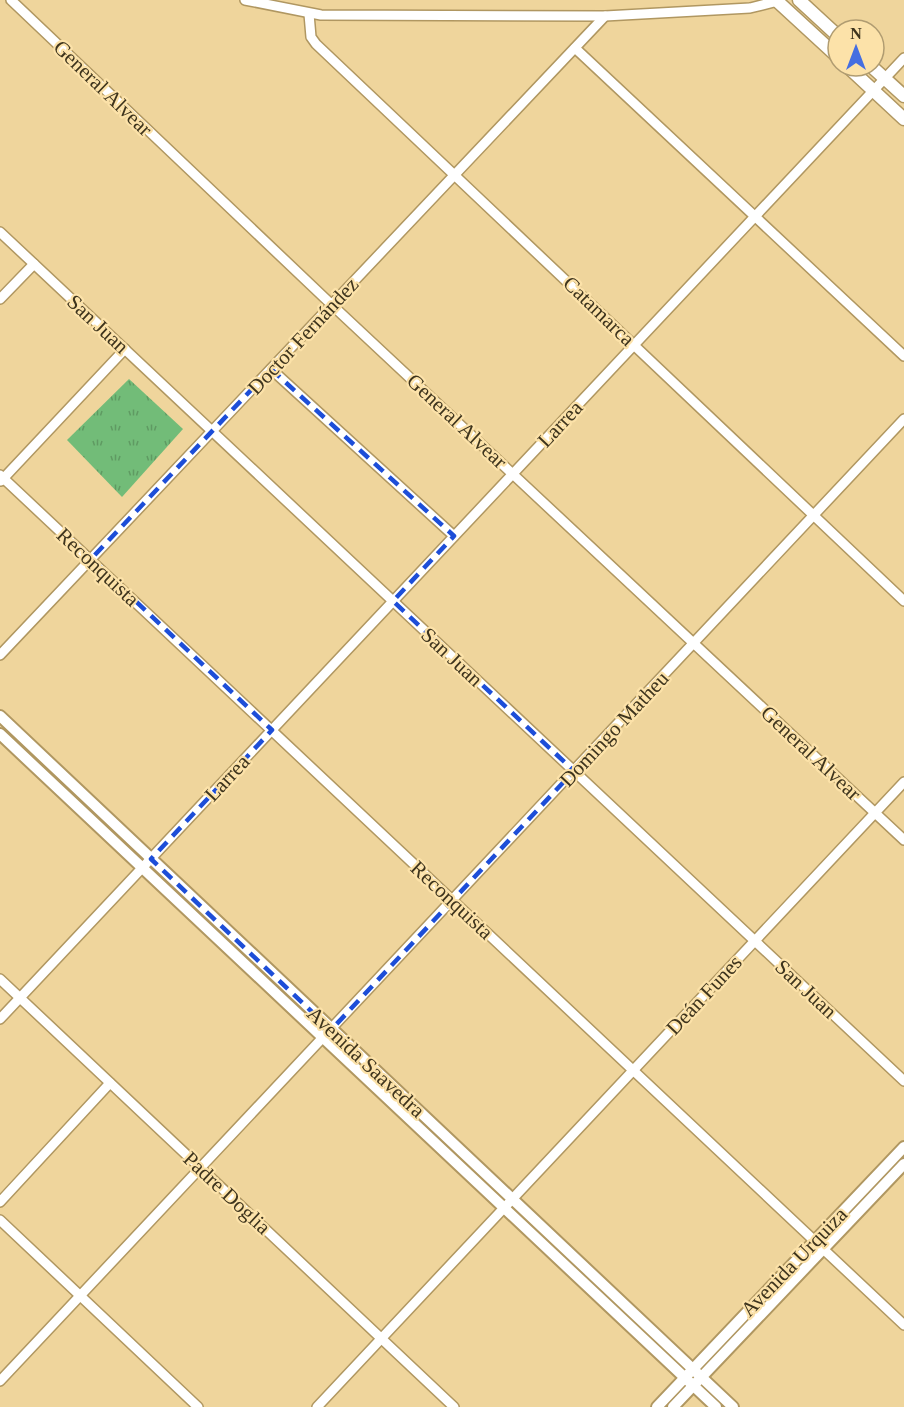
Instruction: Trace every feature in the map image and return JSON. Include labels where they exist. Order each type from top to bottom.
[{"type":"main road","points":[[799,0],[826,25]]},
{"type":"main road","points":[[777,1],[826,46]]},
{"type":"main road","points":[[860,78],[904,119]]},
{"type":"main road","points":[[885,78],[904,96]]},
{"type":"street","name":"General Alvear","points":[[11,0],[332,305],[904,840]]},
{"type":"street","points":[[245,0],[309,14],[605,16],[750,8],[777,1]]},
{"type":"street","name":"Catamarca","points":[[309,14],[311,37],[316,44],[904,600]]},
{"type":"street","name":"Doctor Fernández","points":[[0,656],[605,16]]},
{"type":"street","points":[[575,48],[904,356]]},
{"type":"street","name":"Larrea","points":[[886,77],[904,58]]},
{"type":"street","name":"Larrea","points":[[0,1019],[885,78]]},
{"type":"street","name":"San Juan","points":[[0,232],[904,1081]]},
{"type":"street","points":[[0,299],[34,264]]},
{"type":"street","points":[[1,478],[125,349]]},
{"type":"street","points":[[271,369],[454,536]]},
{"type":"street","name":"Domingo Matheu","points":[[0,1381],[904,419]]},
{"type":"street","name":"Reconquista","points":[[1,478],[91,559],[904,1325]]},
{"type":"street","name":"Avenida Saavedra","points":[[0,716],[332,1030],[508,1204]]},
{"type":"street","name":"Avenida Saavedra","points":[[0,734],[323,1038],[508,1204],[693,1377],[733,1407]]},
{"type":"street","name":"Deán Funes","points":[[317,1407],[904,782]]},
{"type":"street","name":"Padre Doglia","points":[[0,979],[454,1407]]},
{"type":"street","points":[[0,1202],[110,1083]]},
{"type":"street","name":"Avenida Urquiza","points":[[693,1377],[815,1241],[904,1147]]},
{"type":"street","name":"Avenida Urquiza","points":[[693,1377],[824,1249],[904,1164]]},
{"type":"street","points":[[0,1220],[198,1407]]},
{"type":"street","points":[[657,1407],[693,1377]]},
{"type":"street","points":[[673,1407],[693,1377]]},
{"type":"street","name":"Avenida Saavedra","points":[[693,1377],[716,1407]]},
{"type":"highlighted area","points":[[271,369],[454,536],[393,601],[574,771],[331,1030],[151,859],[272,730],[91,559]]},
{"type":"green space","points":[[129,379],[183,429],[122,497],[67,440]]}]
